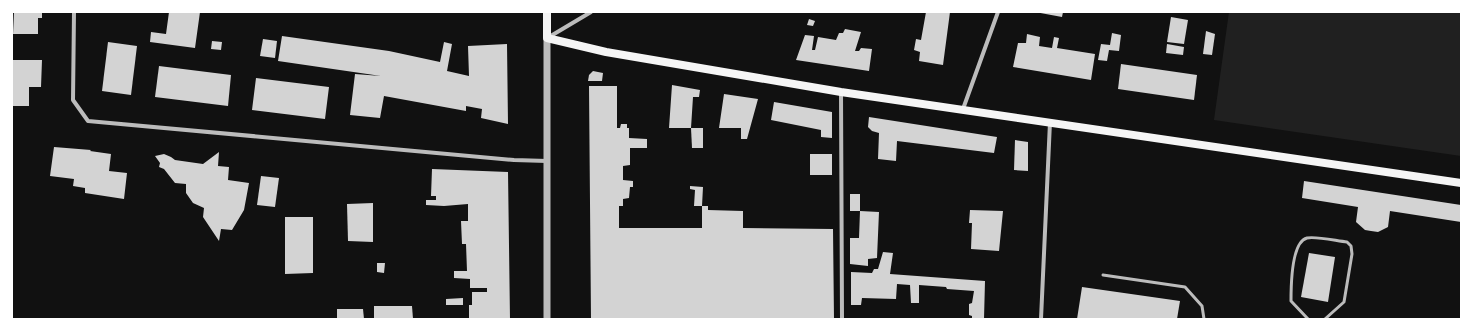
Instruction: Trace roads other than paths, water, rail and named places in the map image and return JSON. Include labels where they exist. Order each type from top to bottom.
[{"type":"main road","points":[[547,12],[547,38],[606,52],[841,92],[1461,183]]},
{"type":"street","points":[[74,12],[73,100],[88,121],[514,160],[547,161]]},
{"type":"street","points":[[547,319],[547,38],[591,12]]},
{"type":"street","points":[[963,109],[998,12]]},
{"type":"street","points":[[841,92],[842,319]]},
{"type":"street","points":[[1041,319],[1050,122]]},
{"type":"lane","points":[[1308,319],[1291,301],[1294,254],[1299,243],[1307,238],[1347,242],[1351,246],[1352,254],[1344,302],[1325,319]]},
{"type":"lane","points":[[1103,275],[1185,287],[1202,306],[1204,319]]}]
